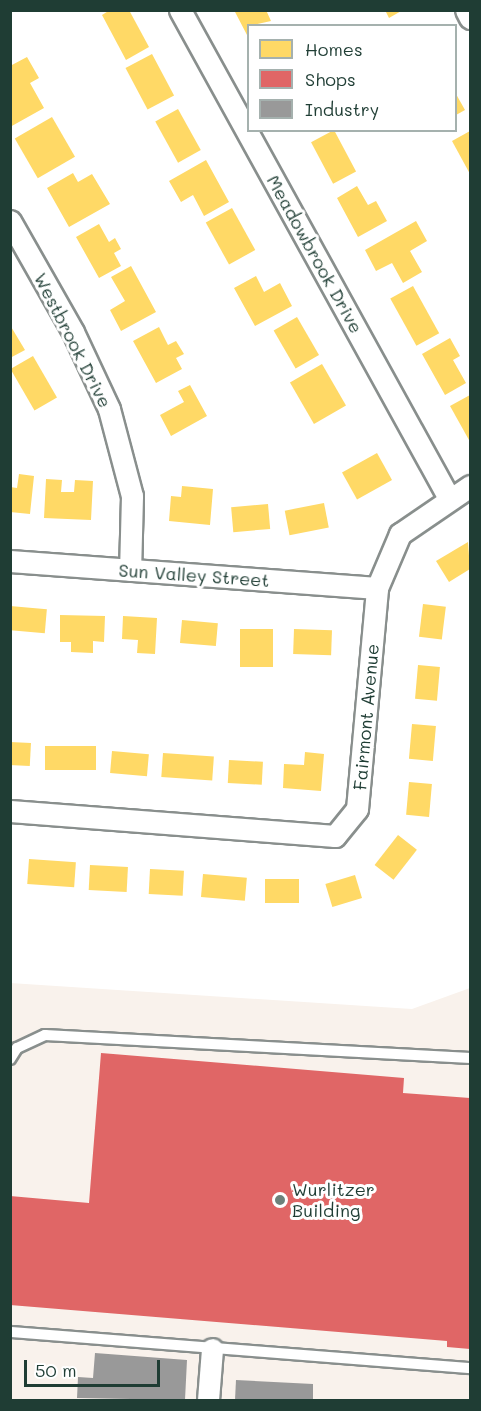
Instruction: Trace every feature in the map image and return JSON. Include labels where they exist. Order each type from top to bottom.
[{"type":"street","name":"Meadowbrook Drive","points":[[180,10],[247,132]]},
{"type":"street","points":[[466,10],[471,18]]},
{"type":"street","name":"Meadowbrook Drive","points":[[247,132],[449,498]]},
{"type":"street","name":"Westbrook Drive","points":[[10,221],[73,332],[109,409],[132,496],[130,570]]},
{"type":"street","name":"Fairmont Avenue","points":[[10,811],[334,836],[357,809],[377,588],[400,534],[449,498],[471,486]]},
{"type":"street","name":"Sun Valley Street","points":[[10,561],[377,588]]},
{"type":"street","points":[[208,1401],[212,1348]]},
{"type":"lane","points":[[10,1059],[17,1048],[45,1035],[471,1058]]},
{"type":"lane","points":[[10,1332],[471,1368]]},
{"type":"shaded area","points":[[10,983],[412,1009],[470,988],[470,1400],[11,1400]]},
{"type":"building: Homes","points":[[110,10],[129,10],[149,47],[126,60],[102,15]]},
{"type":"building: Homes","points":[[234,10],[266,10],[271,21],[247,24],[247,35]]},
{"type":"building: Homes","points":[[385,10],[403,10],[389,18]]},
{"type":"building: Homes","points":[[152,54],[174,95],[148,110],[126,68]]},
{"type":"building: Homes","points":[[27,57],[39,78],[30,83],[44,108],[10,127],[10,66]]},
{"type":"building: Homes","points":[[457,96],[465,110],[457,114]]},
{"type":"building: Homes","points":[[178,109],[201,150],[178,163],[155,122]]},
{"type":"building: Homes","points":[[52,117],[75,157],[38,178],[15,138]]},
{"type":"building: Homes","points":[[470,131],[470,174],[452,141]]},
{"type":"building: Homes","points":[[330,132],[335,132],[356,171],[333,184],[311,142]]},
{"type":"building: Homes","points":[[206,160],[229,202],[204,216],[193,195],[181,202],[169,181]]},
{"type":"building: Homes","points":[[73,173],[78,182],[92,174],[110,204],[69,227],[47,188]]},
{"type":"building: Homes","points":[[357,186],[368,205],[376,201],[387,221],[358,237],[337,198]]},
{"type":"building: Homes","points":[[232,208],[255,250],[229,265],[206,223]]},
{"type":"building: Homes","points":[[416,221],[427,241],[410,251],[422,272],[403,283],[392,263],[376,271],[365,250]]},
{"type":"building: Homes","points":[[99,224],[109,242],[115,238],[121,249],[114,253],[121,266],[99,278],[76,237]]},
{"type":"building: Homes","points":[[131,266],[156,312],[121,331],[110,310],[125,301],[111,277]]},
{"type":"building: Homes","points":[[256,276],[264,292],[280,283],[292,306],[255,326],[234,288]]},
{"type":"building: Homes","points":[[413,286],[439,333],[416,346],[390,299]]},
{"type":"building: Homes","points":[[297,317],[319,355],[296,369],[274,330]]},
{"type":"building: Homes","points":[[10,325],[25,350],[10,358]]},
{"type":"building: Homes","points":[[159,327],[168,345],[176,341],[184,354],[176,358],[182,369],[156,383],[133,341]]},
{"type":"building: Homes","points":[[450,338],[460,356],[453,360],[466,383],[445,395],[422,354]]},
{"type":"building: Homes","points":[[33,356],[57,398],[34,411],[10,369]]},
{"type":"building: Homes","points":[[322,364],[346,406],[314,424],[290,382]]},
{"type":"building: Homes","points":[[190,385],[207,416],[171,436],[160,415],[184,402],[178,391]]},
{"type":"building: Homes","points":[[470,395],[470,439],[469,440],[450,406]]},
{"type":"building: Homes","points":[[377,453],[392,480],[357,500],[342,472]]},
{"type":"building: Homes","points":[[19,474],[34,476],[30,514],[10,512],[10,487],[17,488]]},
{"type":"building: Homes","points":[[46,479],[62,480],[61,492],[74,492],[75,480],[93,481],[91,520],[44,518]]},
{"type":"building: Homes","points":[[182,486],[213,489],[210,525],[169,521],[171,496],[181,497]]},
{"type":"building: Homes","points":[[324,503],[329,528],[290,535],[285,511]]},
{"type":"building: Homes","points":[[268,504],[270,529],[233,532],[231,507]]},
{"type":"building: Homes","points":[[468,542],[470,569],[449,582],[436,561]]},
{"type":"building: Homes","points":[[423,604],[446,607],[442,640],[419,637]]},
{"type":"building: Homes","points":[[10,606],[47,609],[45,633],[10,630]]},
{"type":"building: Homes","points":[[60,615],[105,616],[104,642],[93,641],[93,653],[71,652],[71,642],[60,642]]},
{"type":"building: Homes","points":[[123,616],[157,618],[155,654],[137,653],[138,640],[122,639]]},
{"type":"building: Homes","points":[[182,620],[218,623],[216,646],[180,643]]},
{"type":"building: Homes","points":[[240,629],[273,629],[273,667],[240,667]]},
{"type":"building: Homes","points":[[294,629],[332,630],[331,655],[293,654]]},
{"type":"building: Homes","points":[[418,665],[440,667],[437,701],[415,699]]},
{"type":"building: Homes","points":[[412,724],[436,726],[433,761],[409,759]]},
{"type":"building: Homes","points":[[10,742],[31,743],[30,766],[10,765]]},
{"type":"building: Homes","points":[[45,746],[96,746],[96,770],[45,770]]},
{"type":"building: Homes","points":[[112,751],[149,754],[147,776],[110,773]]},
{"type":"building: Homes","points":[[305,752],[324,754],[321,791],[283,788],[284,764],[304,765]]},
{"type":"building: Homes","points":[[163,753],[214,757],[212,780],[161,777]]},
{"type":"building: Homes","points":[[229,760],[263,762],[262,785],[228,783]]},
{"type":"building: Homes","points":[[409,782],[432,784],[429,817],[406,815]]},
{"type":"building: Homes","points":[[398,835],[417,850],[394,880],[375,865]]},
{"type":"building: Homes","points":[[29,859],[76,862],[74,887],[27,884]]},
{"type":"building: Homes","points":[[90,865],[128,867],[127,892],[89,890]]},
{"type":"building: Homes","points":[[150,869],[184,871],[183,896],[149,894]]},
{"type":"building: Homes","points":[[203,874],[247,878],[245,901],[201,897]]},
{"type":"building: Homes","points":[[355,875],[362,898],[332,907],[325,884]]},
{"type":"building: Homes","points":[[265,879],[299,879],[299,903],[265,903]]},
{"type":"building: Shops","name":"Wurlitzer Building","points":[[101,1053],[404,1078],[403,1093],[470,1098],[470,1349],[447,1347],[447,1341],[10,1305],[10,1196],[89,1203]]},
{"type":"building: Industry","points":[[95,1353],[187,1360],[185,1400],[77,1398],[78,1377],[93,1378]]},
{"type":"building: Industry","points":[[236,1380],[313,1384],[313,1400],[235,1400]]},
{"type":"place","name":"Wurlitzer Building","points":[[280,1200]]}]
